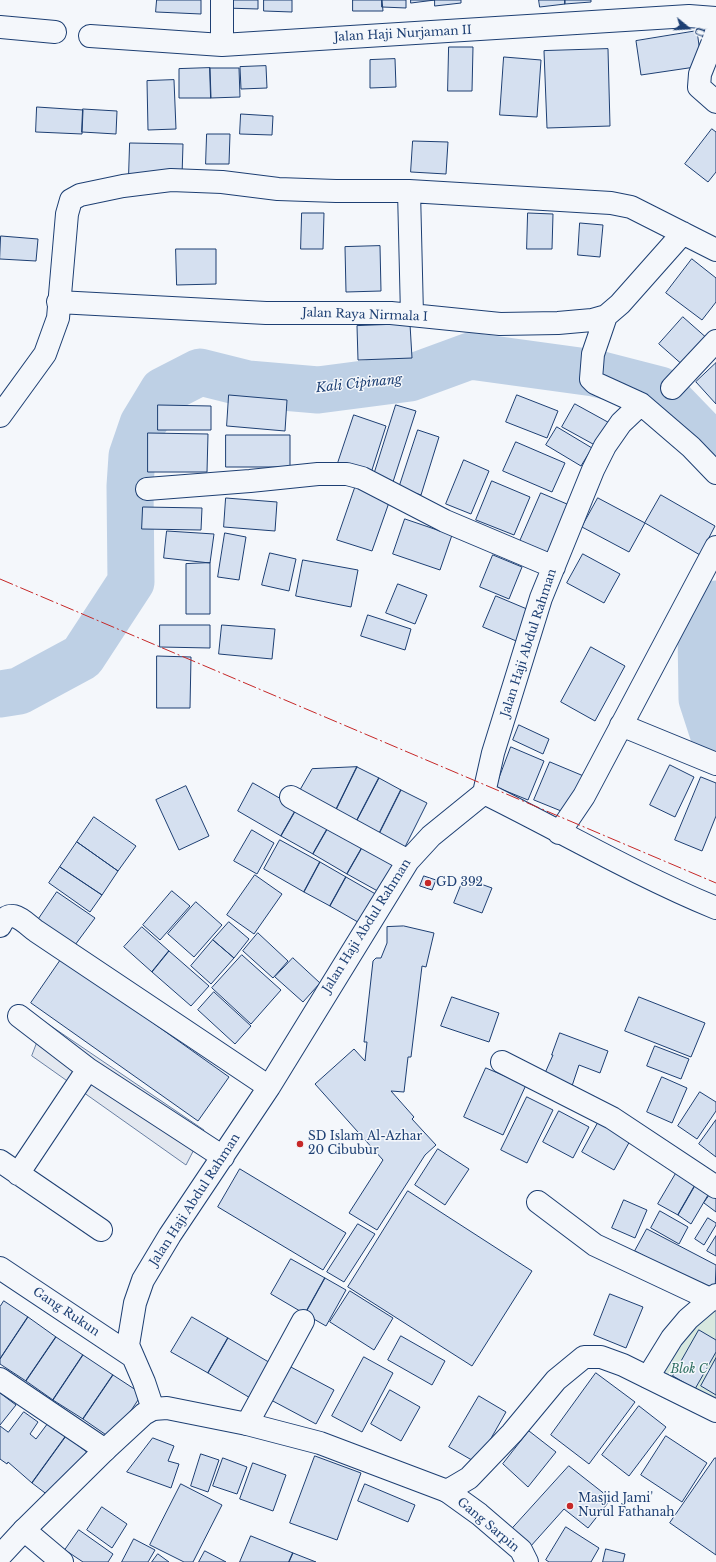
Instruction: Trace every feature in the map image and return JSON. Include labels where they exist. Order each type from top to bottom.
[{"type":"street","points":[[222,0],[222,45]]},
{"type":"street","name":"Jalan Haji Nurjaman II","points":[[90,36],[222,45],[689,16],[716,18]]},
{"type":"street","points":[[0,26],[55,32]]},
{"type":"street","points":[[716,34],[700,74],[699,87],[716,102]]},
{"type":"street","points":[[0,416],[44,354],[58,318],[58,302],[67,214],[70,200],[75,197],[123,186],[171,180],[222,182],[278,189],[409,191],[611,203],[631,207],[716,250]]},
{"type":"street","points":[[409,191],[412,315]]},
{"type":"street","name":"Jalan Raya Nirmala I","points":[[58,302],[266,313],[391,313],[500,324],[558,323],[592,320],[606,316],[620,304],[683,233]]},
{"type":"street","points":[[606,316],[593,354],[591,379],[595,383],[641,404],[691,447],[716,473]]},
{"type":"street","points":[[672,388],[716,341]]},
{"type":"street","name":"Jalan Haji Abdul Rahman","points":[[153,1409],[144,1382],[128,1345],[135,1303],[143,1280],[170,1235],[269,1087],[408,861],[431,836],[484,792],[493,752],[541,598],[593,470],[605,446],[621,423],[641,404]]},
{"type":"street","points":[[147,489],[318,474],[347,474],[362,478],[445,521],[554,567]]},
{"type":"street","points":[[559,833],[584,796],[716,547]]},
{"type":"street","points":[[621,725],[716,764]]},
{"type":"street","points":[[484,792],[559,833],[688,896],[716,908]]},
{"type":"street","points":[[291,797],[408,861]]},
{"type":"street","points":[[0,926],[8,917],[17,916],[36,931],[269,1087]]},
{"type":"street","points":[[20,1016],[88,1069],[223,1157]]},
{"type":"street","points":[[502,1062],[612,1118],[716,1187]]},
{"type":"street","points":[[18,1174],[88,1069]]},
{"type":"street","points":[[0,1161],[101,1230]]},
{"type":"street","points":[[538,1202],[595,1244],[714,1297],[688,1319],[672,1338],[648,1377]]},
{"type":"street","name":"Gang Rukun","points":[[0,1268],[132,1356]]},
{"type":"street","points":[[247,1424],[302,1321]]},
{"type":"street","points":[[0,1556],[24,1530],[105,1450],[144,1414],[153,1409],[167,1408],[247,1424],[320,1443],[447,1491],[469,1478],[512,1433],[556,1380],[584,1357],[601,1357],[623,1365],[716,1411]]},
{"type":"street","points":[[0,1379],[105,1450]]},
{"type":"street","name":"Gang Sarpin","points":[[447,1491],[479,1514],[521,1550],[527,1562]]},
{"type":"street","points":[[24,1530],[62,1562]]},
{"type":"green space","name":"Blok C","points":[[716,1293],[716,1420],[648,1377]]},
{"type":"shaded area","points":[[45,1022],[204,1130],[186,1165],[32,1056]]},
{"type":"building","points":[[157,0],[201,0],[201,14],[156,12]]},
{"type":"building","points":[[226,0],[258,0],[258,9],[225,8]]},
{"type":"building","points":[[264,0],[292,0],[292,12],[264,11]]},
{"type":"building","points":[[353,0],[382,0],[383,11],[353,11]]},
{"type":"building","points":[[382,0],[406,0],[406,8],[382,7]]},
{"type":"building","points":[[411,0],[435,0],[411,3]]},
{"type":"building","points":[[435,0],[461,0],[461,3],[435,6]]},
{"type":"building","points":[[539,0],[565,0],[565,4],[540,7]]},
{"type":"building","points":[[565,0],[591,0],[591,2],[565,4]]},
{"type":"building","points":[[697,31],[702,66],[641,75],[636,41]]},
{"type":"building","points":[[449,47],[473,47],[472,91],[448,91]]},
{"type":"building","points":[[608,49],[610,126],[547,128],[544,51]]},
{"type":"building","points":[[504,57],[541,60],[537,117],[500,115]]},
{"type":"building","points":[[395,59],[396,87],[370,88],[370,60]]},
{"type":"building","points":[[266,66],[267,88],[241,89],[240,67]]},
{"type":"building","points":[[210,68],[211,98],[179,98],[179,69]]},
{"type":"building","points":[[210,68],[239,68],[240,97],[211,98]]},
{"type":"building","points":[[174,80],[176,129],[148,130],[147,81]]},
{"type":"building","points":[[37,107],[83,110],[82,134],[36,132]]},
{"type":"building","points":[[83,109],[117,111],[116,134],[82,132]]},
{"type":"building","points":[[241,114],[273,116],[272,135],[240,134]]},
{"type":"building","points":[[712,129],[716,132],[716,172],[708,182],[685,164]]},
{"type":"building","points":[[207,134],[230,134],[229,164],[206,164]]},
{"type":"building","points":[[413,141],[448,142],[446,174],[411,172]]},
{"type":"building","points":[[130,143],[183,144],[182,176],[129,175]]},
{"type":"building","points":[[302,213],[324,213],[323,249],[301,249]]},
{"type":"building","points":[[528,213],[553,214],[552,249],[527,249]]},
{"type":"building","points":[[580,223],[603,225],[600,257],[578,255]]},
{"type":"building","points":[[1,236],[38,239],[36,261],[0,259]]},
{"type":"building","points":[[380,246],[381,291],[346,292],[345,247]]},
{"type":"building","points":[[176,249],[216,249],[216,284],[177,285]]},
{"type":"building","points":[[692,259],[716,278],[716,302],[702,320],[666,293]]},
{"type":"building","points":[[683,317],[709,340],[685,367],[659,344]]},
{"type":"building","points":[[410,324],[412,358],[358,360],[357,326]]},
{"type":"building","points":[[716,363],[716,404],[696,382]]},
{"type":"building","points":[[229,395],[287,400],[285,431],[227,426]]},
{"type":"building","points":[[517,395],[558,411],[547,438],[506,422]]},
{"type":"building","points":[[575,404],[615,426],[602,449],[562,427]]},
{"type":"building","points":[[158,405],[211,406],[211,430],[158,430]]},
{"type":"building","points":[[396,405],[416,411],[392,485],[373,478]]},
{"type":"building","points":[[354,415],[386,426],[371,473],[338,463]]},
{"type":"building","points":[[557,427],[592,448],[581,466],[546,445]]},
{"type":"building","points":[[418,430],[439,437],[421,495],[399,488]]},
{"type":"building","points":[[148,433],[208,434],[207,472],[148,472]]},
{"type":"building","points":[[226,435],[290,435],[290,467],[226,467]]},
{"type":"building","points":[[516,442],[565,463],[552,492],[503,471]]},
{"type":"building","points":[[464,460],[489,471],[471,514],[446,504]]},
{"type":"building","points":[[492,481],[530,497],[514,535],[476,520]]},
{"type":"building","points":[[357,482],[392,494],[372,551],[337,540]]},
{"type":"building","points":[[541,493],[574,507],[551,562],[517,548]]},
{"type":"building","points":[[661,495],[715,526],[700,555],[645,523]]},
{"type":"building","points":[[226,498],[277,502],[275,531],[224,527]]},
{"type":"building","points":[[598,498],[645,523],[629,552],[582,527]]},
{"type":"building","points":[[143,507],[202,508],[201,530],[142,529]]},
{"type":"building","points":[[405,519],[452,535],[440,570],[393,554]]},
{"type":"building","points":[[167,531],[214,534],[210,563],[164,558]]},
{"type":"building","points":[[225,533],[246,537],[239,580],[218,577]]},
{"type":"building","points":[[270,553],[296,559],[289,591],[262,585]]},
{"type":"building","points":[[583,554],[620,574],[604,603],[567,583]]},
{"type":"building","points":[[493,555],[522,567],[509,599],[480,587]]},
{"type":"building","points":[[303,560],[358,570],[351,607],[296,596]]},
{"type":"building","points":[[210,563],[210,614],[186,614],[186,564]]},
{"type":"building","points":[[398,584],[427,595],[415,624],[386,613]]},
{"type":"building","points":[[496,596],[534,612],[521,643],[483,627]]},
{"type":"building","points":[[368,615],[411,629],[405,650],[361,636]]},
{"type":"building","points":[[160,625],[210,625],[210,648],[160,647]]},
{"type":"building","points":[[222,625],[275,629],[272,659],[219,654]]},
{"type":"building","points":[[591,647],[625,666],[595,721],[561,702]]},
{"type":"building","points":[[157,656],[191,657],[190,708],[157,708]]},
{"type":"building","points":[[519,725],[549,739],[543,754],[513,740]]},
{"type":"building","points":[[511,747],[544,761],[528,800],[496,787]]},
{"type":"building","points":[[550,762],[586,777],[571,815],[534,800]]},
{"type":"building","points":[[670,765],[694,777],[675,817],[650,805]]},
{"type":"building","points":[[357,767],[379,778],[354,826],[333,816]]},
{"type":"building","points":[[357,767],[333,816],[297,795],[312,769]]},
{"type":"building","points":[[701,777],[716,783],[716,816],[702,851],[675,840]]},
{"type":"building","points":[[379,778],[401,790],[377,838],[354,826]]},
{"type":"building","points":[[253,783],[297,808],[281,836],[238,811]]},
{"type":"building","points":[[186,786],[209,836],[179,850],[156,800]]},
{"type":"building","points":[[401,790],[427,803],[403,851],[377,838]]},
{"type":"building","points":[[297,808],[329,826],[313,854],[281,836]]},
{"type":"building","points":[[94,817],[136,846],[118,871],[77,842]]},
{"type":"building","points":[[329,826],[363,846],[347,874],[313,854]]},
{"type":"building","points":[[252,830],[274,843],[257,874],[234,861]]},
{"type":"building","points":[[280,840],[320,862],[304,892],[264,869]]},
{"type":"building","points":[[77,842],[118,871],[102,895],[60,867]]},
{"type":"building","points":[[363,846],[399,866],[383,894],[347,874]]},
{"type":"building","points":[[320,862],[346,877],[330,906],[304,892]]},
{"type":"building","points":[[60,867],[102,895],[90,912],[49,883]]},
{"type":"building","points":[[255,875],[282,894],[254,934],[227,915]]},
{"type":"building","name":"GD 392","points":[[424,876],[436,880],[432,890],[420,886]]},
{"type":"building","points":[[346,877],[379,896],[363,925],[330,906]]},
{"type":"building","points":[[464,878],[492,888],[482,913],[454,903]]},
{"type":"building","points":[[172,891],[190,906],[160,940],[143,925]]},
{"type":"building","points":[[57,892],[95,918],[75,945],[38,920]]},
{"type":"building","points":[[196,902],[222,925],[194,957],[168,934]]},
{"type":"building","points":[[229,922],[249,939],[234,958],[213,940]]},
{"type":"building","points":[[404,926],[434,933],[426,967],[422,966],[411,1057],[408,1057],[404,1092],[391,1091],[414,1117],[412,1119],[436,1145],[425,1155],[377,1230],[349,1213],[383,1160],[315,1084],[354,1049],[365,1061],[367,1042],[364,1042],[373,961],[376,958],[381,958],[387,943],[387,927]]},
{"type":"building","points":[[142,927],[169,951],[152,972],[124,947]]},
{"type":"building","points":[[258,933],[288,961],[273,978],[243,951]]},
{"type":"building","points":[[213,940],[234,958],[211,984],[191,966]]},
{"type":"building","points":[[169,951],[209,986],[191,1006],[152,972]]},
{"type":"building","points":[[242,955],[281,990],[251,1024],[212,988]]},
{"type":"building","points":[[62,958],[229,1077],[198,1121],[31,1003]]},
{"type":"building","points":[[293,958],[320,983],[303,1002],[275,977]]},
{"type":"building","points":[[214,992],[251,1026],[235,1044],[198,1010]]},
{"type":"building","points":[[452,997],[499,1013],[489,1042],[441,1026]]},
{"type":"building","points":[[639,997],[705,1023],[691,1057],[625,1031]]},
{"type":"building","points":[[560,1033],[608,1051],[600,1073],[579,1065],[572,1086],[545,1073]]},
{"type":"building","points":[[655,1046],[689,1059],[681,1079],[647,1066]]},
{"type":"building","points":[[486,1068],[526,1085],[503,1135],[464,1117]]},
{"type":"building","points":[[662,1077],[687,1088],[672,1123],[647,1112]]},
{"type":"building","points":[[700,1092],[716,1102],[716,1111],[697,1139],[678,1126]]},
{"type":"building","points":[[527,1097],[553,1110],[527,1163],[501,1150]]},
{"type":"building","points":[[559,1111],[589,1127],[573,1158],[543,1142]]},
{"type":"building","points":[[716,1120],[716,1157],[699,1144]]},
{"type":"building","points":[[599,1121],[631,1139],[614,1170],[582,1152]]},
{"type":"building","points":[[438,1149],[469,1169],[445,1205],[415,1185]]},
{"type":"building","points":[[240,1169],[346,1233],[323,1270],[218,1207]]},
{"type":"building","points":[[678,1170],[697,1182],[678,1215],[658,1204]]},
{"type":"building","points":[[697,1182],[711,1190],[691,1224],[678,1215]]},
{"type":"building","points":[[408,1191],[532,1271],[472,1366],[348,1287]]},
{"type":"building","points":[[711,1193],[716,1196],[716,1212],[704,1203]]},
{"type":"building","points":[[624,1200],[647,1210],[635,1238],[612,1228]]},
{"type":"building","points":[[660,1211],[688,1227],[679,1244],[651,1228]]},
{"type":"building","points":[[708,1218],[716,1223],[716,1225],[704,1245],[695,1239]]},
{"type":"building","points":[[358,1224],[375,1234],[344,1282],[327,1272]]},
{"type":"building","points":[[647,1229],[716,1265],[715,1293],[635,1251]]},
{"type":"building","points":[[716,1236],[716,1256],[707,1251]]},
{"type":"building","points":[[291,1259],[325,1278],[305,1314],[271,1294]]},
{"type":"building","points":[[325,1278],[346,1290],[326,1326],[305,1314]]},
{"type":"building","points":[[350,1291],[393,1318],[374,1350],[330,1322]]},
{"type":"building","points":[[610,1294],[643,1307],[626,1348],[594,1335]]},
{"type":"building","points":[[4,1301],[28,1317],[0,1359],[0,1307]]},
{"type":"building","points":[[28,1317],[56,1337],[26,1381],[0,1364],[0,1359]]},
{"type":"building","points":[[192,1317],[228,1338],[208,1373],[171,1352]]},
{"type":"building","points":[[699,1330],[716,1340],[716,1352],[695,1389],[673,1376]]},
{"type":"building","points":[[401,1336],[445,1361],[432,1385],[388,1360]]},
{"type":"building","points":[[56,1337],[83,1355],[53,1400],[26,1381]]},
{"type":"building","points":[[228,1338],[272,1364],[252,1399],[208,1373]]},
{"type":"building","points":[[83,1355],[113,1375],[83,1419],[53,1400]]},
{"type":"building","points":[[364,1357],[393,1373],[362,1432],[332,1416]]},
{"type":"building","points":[[716,1358],[716,1395],[701,1386]]},
{"type":"building","points":[[289,1366],[334,1390],[316,1424],[271,1400]]},
{"type":"building","points":[[596,1373],[635,1402],[589,1464],[551,1435]]},
{"type":"building","points":[[113,1375],[142,1394],[112,1439],[83,1419]]},
{"type":"building","points":[[390,1390],[420,1407],[401,1441],[371,1424]]},
{"type":"building","points":[[0,1393],[16,1405],[0,1425]]},
{"type":"building","points":[[479,1396],[506,1412],[477,1463],[449,1447]]},
{"type":"building","points":[[639,1406],[666,1427],[629,1476],[602,1455]]},
{"type":"building","points":[[24,1412],[38,1422],[30,1434],[36,1439],[48,1423],[66,1436],[32,1483],[8,1462],[7,1464],[0,1459],[0,1426],[8,1432]]},
{"type":"building","points":[[529,1431],[556,1452],[528,1487],[503,1464]]},
{"type":"building","points":[[66,1436],[88,1453],[53,1499],[32,1483]]},
{"type":"building","points":[[666,1436],[707,1463],[682,1502],[641,1475]]},
{"type":"building","points":[[153,1438],[174,1446],[168,1461],[179,1464],[171,1488],[127,1472]]},
{"type":"building","points":[[201,1454],[219,1460],[208,1492],[191,1486]]},
{"type":"building","points":[[315,1456],[361,1473],[337,1540],[290,1523]]},
{"type":"building","points":[[223,1458],[247,1467],[237,1494],[213,1486]]},
{"type":"building","points":[[716,1458],[716,1555],[670,1523]]},
{"type":"building","points":[[253,1463],[286,1475],[273,1511],[240,1499]]},
{"type":"building","name":"Masjid Jami' Nurul Fathanah","points":[[569,1466],[611,1499],[588,1528],[564,1509],[530,1547],[511,1530]]},
{"type":"building","points":[[181,1484],[222,1505],[193,1562],[184,1562],[150,1545]]},
{"type":"building","points":[[365,1484],[415,1505],[408,1522],[358,1501]]},
{"type":"building","points":[[102,1507],[127,1524],[112,1548],[87,1530]]},
{"type":"building","points":[[566,1527],[599,1548],[591,1562],[549,1562],[546,1560]]},
{"type":"building","points":[[79,1530],[113,1554],[108,1562],[83,1562],[65,1550]]},
{"type":"building","points":[[251,1536],[293,1553],[289,1562],[240,1562]]},
{"type":"building","points":[[134,1539],[155,1550],[148,1562],[122,1562]]},
{"type":"building","points":[[606,1549],[625,1554],[623,1562],[603,1562]]},
{"type":"building","points":[[205,1551],[226,1562],[199,1562]]},
{"type":"building","points":[[293,1553],[316,1562],[289,1562]]},
{"type":"building","points":[[158,1554],[169,1562],[152,1562]]},
{"type":"waterway","name":"Kali Cipinang","points":[[0,694],[19,691],[82,657],[131,582],[130,486],[132,456],[143,424],[163,391],[200,372],[248,384],[318,390],[410,378],[470,356],[594,373],[660,390],[716,448]]},
{"type":"waterway","name":"Kali Cipinang","points":[[716,604],[701,631],[702,699],[716,742]]},
{"type":"power","points":[[0,579],[716,883]]},
{"type":"place","name":"GD 392","points":[[428,883]]},
{"type":"place","name":"SD Islam Al-Azhar 20 Cibubur","points":[[300,1144]]},
{"type":"place","name":"Masjid Jami' Nurul Fathanah","points":[[570,1506]]}]
